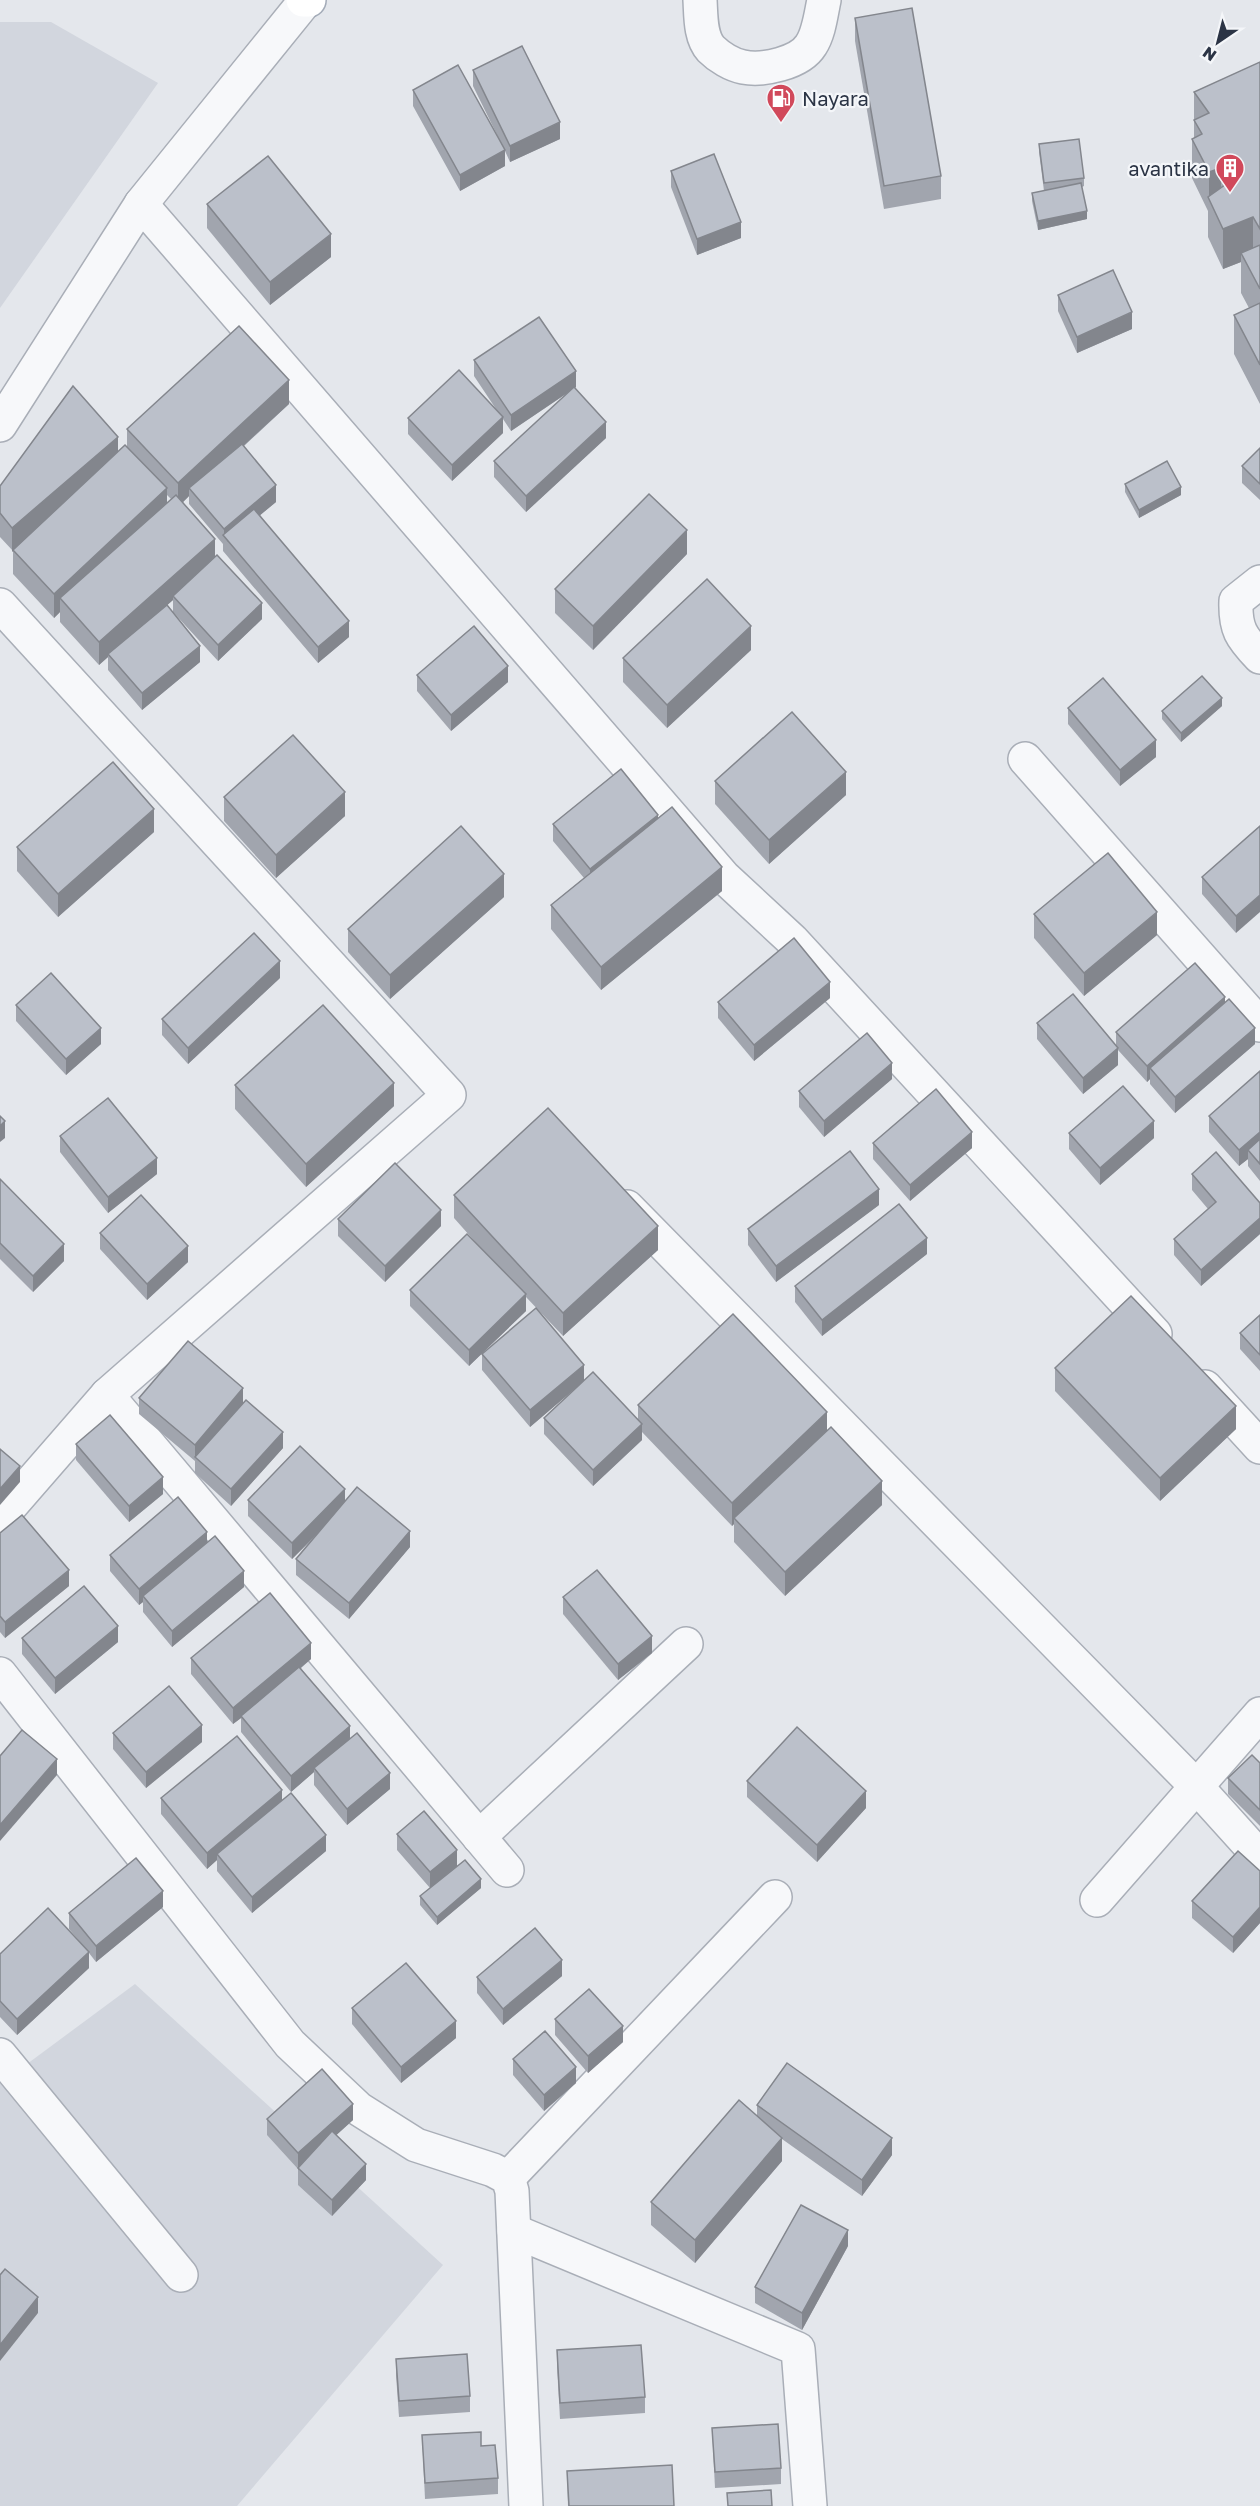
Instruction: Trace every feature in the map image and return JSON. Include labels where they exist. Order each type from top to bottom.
[{"type":"street","points":[[0,425],[141,204],[306,0]]},
{"type":"street","points":[[700,0],[703,35],[711,48],[730,63],[745,68],[784,64],[801,56],[812,44],[824,0]]},
{"type":"street","points":[[141,204],[724,877],[792,940],[1260,1447]]},
{"type":"street","points":[[1260,582],[1236,601],[1236,620],[1243,639],[1260,657]]},
{"type":"street","points":[[0,605],[449,1095],[107,1395],[0,1518]]},
{"type":"street","points":[[1025,759],[1260,1025]]},
{"type":"street","points":[[608,1188],[1195,1785],[1260,1857]]},
{"type":"street","points":[[107,1395],[507,1870]]},
{"type":"street","points":[[478,1837],[686,1644]]},
{"type":"street","points":[[0,1674],[290,2044],[359,2109],[416,2145],[494,2170],[508,2178],[512,2191],[526,2506]]},
{"type":"street","points":[[1097,1900],[1195,1785],[1260,1714]]},
{"type":"street","points":[[508,2178],[775,1897]]},
{"type":"street","points":[[0,2055],[181,2275]]},
{"type":"street","points":[[514,2231],[798,2349],[810,2506]]},
{"type":"shaded area","points":[[0,22],[51,22],[158,83],[0,308]]},
{"type":"shaded area","points":[[135,1984],[443,2265],[237,2506],[0,2506],[0,2084]]},
{"type":"building","points":[[912,8],[941,176],[884,186],[855,18]]},
{"type":"building","points":[[522,46],[560,122],[510,146],[473,70]]},
{"type":"building","name":"avantika","points":[[1260,62],[1260,229],[1253,217],[1223,229],[1208,197],[1229,182],[1221,168],[1209,172],[1192,139],[1202,134],[1194,120],[1209,113],[1194,92]]},
{"type":"building","points":[[458,65],[505,150],[460,175],[413,90]]},
{"type":"building","points":[[1079,139],[1084,178],[1044,183],[1039,144]]},
{"type":"building","points":[[714,154],[741,222],[697,239],[671,171]]},
{"type":"building","points":[[268,156],[331,234],[270,282],[207,204]]},
{"type":"building","points":[[1081,183],[1087,211],[1038,221],[1032,193]]},
{"type":"building","points":[[1260,245],[1260,289],[1241,253]]},
{"type":"building","points":[[1113,270],[1132,312],[1077,337],[1058,295]]},
{"type":"building","points":[[1260,303],[1260,365],[1234,315]]},
{"type":"building","points":[[539,317],[576,371],[511,415],[474,360]]},
{"type":"building","points":[[239,326],[289,380],[178,483],[127,429]]},
{"type":"building","points":[[459,370],[503,417],[452,465],[408,418]]},
{"type":"building","points":[[73,386],[118,437],[12,528],[0,513],[0,486]]},
{"type":"building","points":[[574,387],[606,422],[526,496],[494,461]]},
{"type":"building","points":[[242,444],[276,485],[224,529],[189,488]]},
{"type":"building","points":[[125,445],[167,488],[54,594],[13,550]]},
{"type":"building","points":[[1260,448],[1260,484],[1242,466]]},
{"type":"building","points":[[1167,461],[1181,487],[1139,510],[1125,484]]},
{"type":"building","points":[[649,494],[687,530],[593,626],[555,589]]},
{"type":"building","points":[[176,495],[215,539],[99,642],[60,598]]},
{"type":"building","points":[[254,509],[349,621],[318,647],[223,535]]},
{"type":"building","points":[[217,555],[262,603],[218,645],[173,596]]},
{"type":"building","points":[[707,579],[751,626],[667,705],[623,658]]},
{"type":"building","points":[[167,605],[200,646],[142,693],[108,654]]},
{"type":"building","points":[[474,626],[508,666],[451,715],[417,675]]},
{"type":"building","points":[[1202,676],[1222,698],[1181,733],[1162,711]]},
{"type":"building","points":[[1103,678],[1156,740],[1120,770],[1068,708]]},
{"type":"building","points":[[792,712],[846,772],[769,840],[715,781]]},
{"type":"building","points":[[293,735],[345,792],[276,855],[224,797]]},
{"type":"building","points":[[113,762],[154,809],[58,894],[17,847]]},
{"type":"building","points":[[621,769],[658,815],[590,869],[553,824]]},
{"type":"building","points":[[672,807],[722,867],[601,967],[551,905]]},
{"type":"building","points":[[461,826],[504,874],[390,975],[348,929]]},
{"type":"building","points":[[1260,826],[1260,895],[1236,916],[1202,877]]},
{"type":"building","points":[[1108,853],[1157,912],[1084,973],[1034,914]]},
{"type":"building","points":[[254,933],[280,961],[188,1048],[162,1019]]},
{"type":"building","points":[[794,938],[830,982],[754,1045],[718,1002]]},
{"type":"building","points":[[1195,963],[1225,997],[1147,1066],[1116,1032]]},
{"type":"building","points":[[51,973],[101,1028],[66,1059],[16,1005]]},
{"type":"building","points":[[1073,994],[1118,1048],[1083,1078],[1037,1023]]},
{"type":"building","points":[[1229,999],[1255,1028],[1175,1097],[1150,1068]]},
{"type":"building","points":[[323,1005],[394,1083],[306,1164],[235,1085]]},
{"type":"building","points":[[867,1033],[892,1063],[824,1121],[799,1091]]},
{"type":"building","points":[[1260,1071],[1260,1132],[1239,1150],[1209,1116]]},
{"type":"building","points":[[1123,1086],[1154,1121],[1100,1168],[1069,1133]]},
{"type":"building","points":[[936,1089],[972,1132],[910,1185],[873,1143]]},
{"type":"building","points":[[108,1098],[157,1158],[108,1197],[60,1136]]},
{"type":"building","points":[[548,1108],[658,1226],[563,1313],[454,1195]]},
{"type":"building","points":[[0,1116],[5,1121],[0,1126]]},
{"type":"building","points":[[1260,1139],[1260,1164],[1248,1150]]},
{"type":"building","points":[[850,1151],[879,1189],[776,1266],[748,1229]]},
{"type":"building","points":[[1216,1152],[1260,1203],[1260,1218],[1201,1270],[1174,1239],[1216,1202],[1192,1174]]},
{"type":"building","points":[[395,1163],[441,1210],[385,1266],[338,1219]]},
{"type":"building","points":[[0,1179],[64,1244],[33,1276],[0,1243]]},
{"type":"building","points":[[141,1195],[188,1246],[147,1284],[100,1233]]},
{"type":"building","points":[[899,1204],[927,1238],[822,1320],[795,1286]]},
{"type":"building","points":[[467,1234],[526,1294],[469,1350],[410,1290]]},
{"type":"building","points":[[1131,1296],[1236,1406],[1160,1478],[1055,1368]]},
{"type":"building","points":[[536,1308],[584,1365],[530,1410],[482,1354]]},
{"type":"building","points":[[733,1314],[827,1412],[732,1503],[638,1405]]},
{"type":"building","points":[[1260,1315],[1260,1355],[1240,1333]]},
{"type":"building","points":[[188,1341],[243,1388],[195,1445],[139,1398]]},
{"type":"building","points":[[593,1372],[642,1424],[593,1470],[544,1418]]},
{"type":"building","points":[[246,1400],[283,1432],[231,1489],[195,1457]]},
{"type":"building","points":[[110,1415],[163,1477],[129,1506],[76,1444]]},
{"type":"building","points":[[831,1427],[882,1481],[785,1572],[734,1518]]},
{"type":"building","points":[[300,1446],[345,1489],[292,1543],[248,1500]]},
{"type":"building","points":[[0,1449],[20,1466],[0,1489]]},
{"type":"building","points":[[357,1487],[410,1531],[349,1603],[296,1559]]},
{"type":"building","points":[[178,1497],[207,1532],[139,1589],[110,1555]]},
{"type":"building","points":[[22,1515],[69,1570],[5,1622],[0,1616],[0,1533]]},
{"type":"building","points":[[215,1536],[244,1571],[172,1631],[143,1596]]},
{"type":"building","points":[[597,1570],[652,1636],[618,1664],[563,1597]]},
{"type":"building","points":[[84,1586],[118,1626],[55,1678],[22,1638]]},
{"type":"building","points":[[270,1593],[311,1643],[233,1708],[191,1658]]},
{"type":"building","points":[[299,1667],[350,1726],[291,1776],[241,1716]]},
{"type":"building","points":[[169,1686],[202,1725],[146,1772],[113,1733]]},
{"type":"building","points":[[797,1727],[866,1791],[817,1845],[747,1781]]},
{"type":"building","points":[[22,1730],[57,1759],[0,1825],[0,1756]]},
{"type":"building","points":[[357,1733],[390,1773],[347,1809],[314,1768]]},
{"type":"building","points":[[237,1736],[282,1790],[207,1853],[161,1798]]},
{"type":"building","points":[[1252,1755],[1260,1763],[1260,1810],[1228,1778]]},
{"type":"building","points":[[291,1793],[326,1835],[252,1897],[217,1854]]},
{"type":"building","points":[[424,1811],[457,1850],[430,1872],[397,1834]]},
{"type":"building","points":[[1238,1851],[1260,1871],[1260,1907],[1233,1937],[1192,1901]]},
{"type":"building","points":[[136,1858],[163,1891],[96,1946],[69,1913]]},
{"type":"building","points":[[465,1860],[481,1879],[437,1917],[420,1896]]},
{"type":"building","points":[[48,1908],[89,1952],[17,2019],[0,2001],[0,1954]]},
{"type":"building","points":[[535,1928],[562,1960],[503,2009],[477,1977]]},
{"type":"building","points":[[406,1963],[456,2021],[401,2067],[352,2008]]},
{"type":"building","points":[[589,1989],[623,2026],[588,2056],[555,2019]]},
{"type":"building","points":[[545,2031],[576,2067],[544,2095],[513,2059]]},
{"type":"building","points":[[787,2063],[892,2138],[862,2180],[757,2105]]},
{"type":"building","points":[[322,2069],[353,2104],[298,2153],[267,2119]]},
{"type":"building","points":[[739,2100],[782,2138],[695,2240],[651,2202]]},
{"type":"building","points":[[332,2131],[366,2164],[332,2200],[298,2168]]},
{"type":"building","points":[[801,2205],[848,2230],[802,2313],[755,2287]]},
{"type":"building","points":[[5,2269],[38,2297],[0,2345],[0,2275]]},
{"type":"building","points":[[641,2345],[645,2397],[560,2403],[557,2350]]},
{"type":"building","points":[[467,2354],[470,2396],[399,2401],[396,2359]]},
{"type":"building","points":[[778,2424],[781,2468],[715,2472],[712,2428]]},
{"type":"building","points":[[481,2432],[481,2446],[495,2445],[498,2478],[425,2483],[422,2435]]},
{"type":"building","points":[[672,2465],[674,2506],[569,2506],[567,2471]]},
{"type":"building","points":[[771,2490],[772,2506],[728,2506],[727,2493]]},
{"type":"place","name":"Nayara","points":[[781,124]]},
{"type":"place","name":"avantika","points":[[1230,194]]}]
